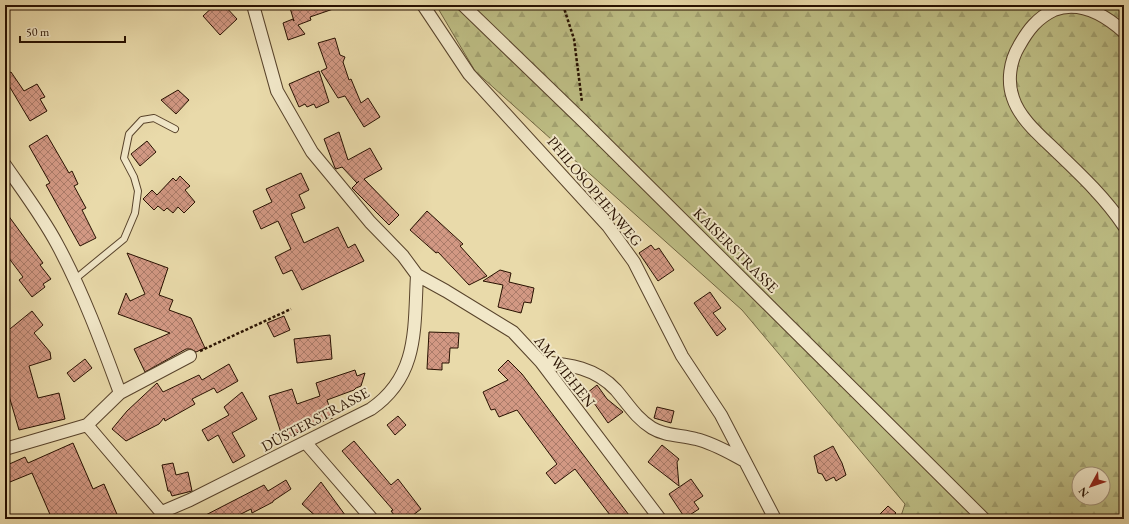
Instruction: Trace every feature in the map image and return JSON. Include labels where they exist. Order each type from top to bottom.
[{"type":"street","points":[[253,5],[277,91],[312,152],[370,222],[403,256],[416,275]]},
{"type":"street","name":"PHILOSOPHENWEG","points":[[423,5],[469,74],[608,226],[634,262],[682,356],[720,415],[775,519]]},
{"type":"street","name":"KAISERSTRASSE","points":[[463,5],[582,120],[984,519]]},
{"type":"street","points":[[1124,32],[1109,18],[1091,9],[1075,5],[1061,6],[1036,21],[1026,32],[1015,52],[1010,68],[1010,83],[1013,99],[1032,128],[1086,181],[1124,226]]},
{"type":"street","points":[[5,165],[42,217],[58,245],[74,280],[120,393]]},
{"type":"street","name":"AM WIEHEN","points":[[416,275],[446,291],[513,332],[541,362],[660,519]]},
{"type":"street","name":"DÜSTERSTRASSE","points":[[164,515],[306,443],[371,409],[386,399],[399,383],[410,359],[416,275]]},
{"type":"street","points":[[5,449],[88,425],[120,393],[190,356]]},
{"type":"street","points":[[541,362],[563,363],[598,374],[615,389],[637,417],[653,429],[696,439],[720,448],[744,460]]},
{"type":"street","points":[[88,425],[164,515]]},
{"type":"street","points":[[306,443],[372,519]]},
{"type":"lane","points":[[74,280],[124,239],[135,213],[138,191],[134,177],[124,158],[129,134],[142,120],[154,118],[175,129]]},
{"type":"path","points":[[564,5],[574,39],[582,93],[582,120]]},
{"type":"path","points":[[190,356],[290,309]]},
{"type":"green space","points":[[436,5],[1124,5],[1124,519],[900,519],[905,504],[742,310],[475,71]]},
{"type":"building","points":[[215,5],[224,5],[237,19],[220,35],[203,16]]},
{"type":"building","points":[[300,5],[339,5],[339,7],[310,17],[311,20],[298,25],[305,34],[288,40],[283,23],[293,19],[294,21],[290,8]]},
{"type":"building","points":[[335,38],[340,55],[345,57],[343,62],[349,80],[351,79],[361,103],[368,98],[380,117],[364,127],[345,96],[338,98],[321,71],[327,68],[318,43]]},
{"type":"building","points":[[319,71],[329,102],[316,108],[314,104],[307,107],[305,104],[299,107],[289,84]]},
{"type":"building","points":[[11,72],[24,91],[37,84],[45,97],[40,99],[47,111],[30,121],[5,79],[5,75]]},
{"type":"building","points":[[178,90],[189,100],[176,114],[161,100]]},
{"type":"building","points":[[339,132],[348,160],[370,148],[382,169],[364,179],[399,215],[389,225],[352,188],[357,183],[342,167],[335,168],[324,139]]},
{"type":"building","points":[[47,135],[69,173],[72,171],[78,184],[74,186],[86,208],[82,210],[96,238],[80,246],[46,185],[50,183],[29,146]]},
{"type":"building","points":[[147,141],[156,152],[140,166],[131,154]]},
{"type":"building","points":[[301,173],[309,190],[299,195],[305,208],[291,214],[304,243],[338,227],[348,248],[355,244],[364,261],[302,290],[292,270],[283,274],[275,257],[291,249],[278,221],[261,229],[253,211],[272,202],[266,189]]},
{"type":"building","points":[[180,176],[190,186],[185,190],[195,202],[184,213],[178,207],[173,213],[167,208],[164,211],[158,206],[154,210],[143,199],[152,190],[157,195],[173,178],[176,181]]},
{"type":"building","points":[[5,211],[43,263],[40,265],[51,279],[43,284],[45,287],[32,297],[19,280],[23,277],[5,253]]},
{"type":"building","points":[[427,211],[463,244],[460,246],[487,276],[469,285],[438,252],[436,253],[410,230]]},
{"type":"building","points":[[651,245],[655,250],[659,248],[674,270],[658,281],[639,253]]},
{"type":"building","points":[[127,253],[168,268],[159,295],[173,300],[169,310],[191,318],[205,348],[196,352],[191,349],[186,349],[145,372],[134,349],[170,333],[118,314],[126,293],[130,301],[145,294]]},
{"type":"building","points":[[500,270],[511,273],[509,282],[534,288],[531,303],[524,302],[521,313],[498,307],[503,285],[483,281]]},
{"type":"building","points":[[710,292],[721,308],[713,313],[726,329],[717,336],[694,303]]},
{"type":"building","points":[[32,311],[43,325],[34,333],[50,352],[51,359],[29,366],[38,398],[59,393],[65,419],[19,430],[5,382],[5,333]]},
{"type":"building","points":[[284,316],[290,330],[274,337],[267,323]]},
{"type":"building","points":[[429,332],[459,333],[458,348],[450,348],[449,363],[442,363],[442,370],[427,369]]},
{"type":"building","points":[[330,335],[332,359],[297,363],[294,339]]},
{"type":"building","points":[[85,359],[92,368],[74,382],[67,373]]},
{"type":"building","points":[[508,360],[522,374],[632,519],[613,519],[575,469],[555,484],[546,473],[557,464],[517,410],[499,417],[495,409],[491,410],[483,392],[508,380],[498,370]]},
{"type":"building","points":[[229,364],[238,381],[217,393],[214,388],[192,399],[195,404],[165,421],[164,418],[159,424],[126,441],[112,429],[127,411],[157,383],[163,392],[199,375],[202,380]]},
{"type":"building","points":[[355,370],[357,376],[365,373],[361,386],[327,400],[333,418],[308,427],[283,439],[269,396],[292,389],[297,404],[320,396],[316,383]]},
{"type":"building","points":[[597,385],[607,399],[623,412],[608,423],[587,393]]},
{"type":"building","points":[[242,392],[257,419],[232,433],[245,456],[233,463],[218,435],[208,441],[202,430],[229,415],[224,407]]},
{"type":"building","points":[[657,407],[674,411],[671,423],[654,418]]},
{"type":"building","points":[[398,416],[406,425],[395,435],[387,425]]},
{"type":"building","points":[[354,441],[391,485],[398,479],[421,509],[408,519],[397,519],[391,511],[393,510],[342,451]]},
{"type":"building","points":[[73,443],[93,489],[104,484],[119,519],[52,519],[32,473],[5,484],[5,466],[25,457],[28,463]]},
{"type":"building","points":[[662,445],[679,459],[677,462],[679,486],[648,462]]},
{"type":"building","points":[[833,446],[842,463],[846,475],[836,481],[834,477],[826,481],[822,474],[818,473],[814,456]]},
{"type":"building","points":[[173,463],[176,475],[188,472],[192,491],[172,496],[170,491],[168,491],[162,465]]},
{"type":"building","points":[[691,479],[703,496],[694,502],[699,509],[685,518],[669,494]]},
{"type":"building","points":[[286,480],[291,489],[273,502],[252,513],[251,509],[231,519],[198,519],[264,485],[268,491]]},
{"type":"building","points":[[321,482],[348,519],[319,519],[302,504]]},
{"type":"building","points":[[888,506],[896,513],[890,519],[875,519]]}]
